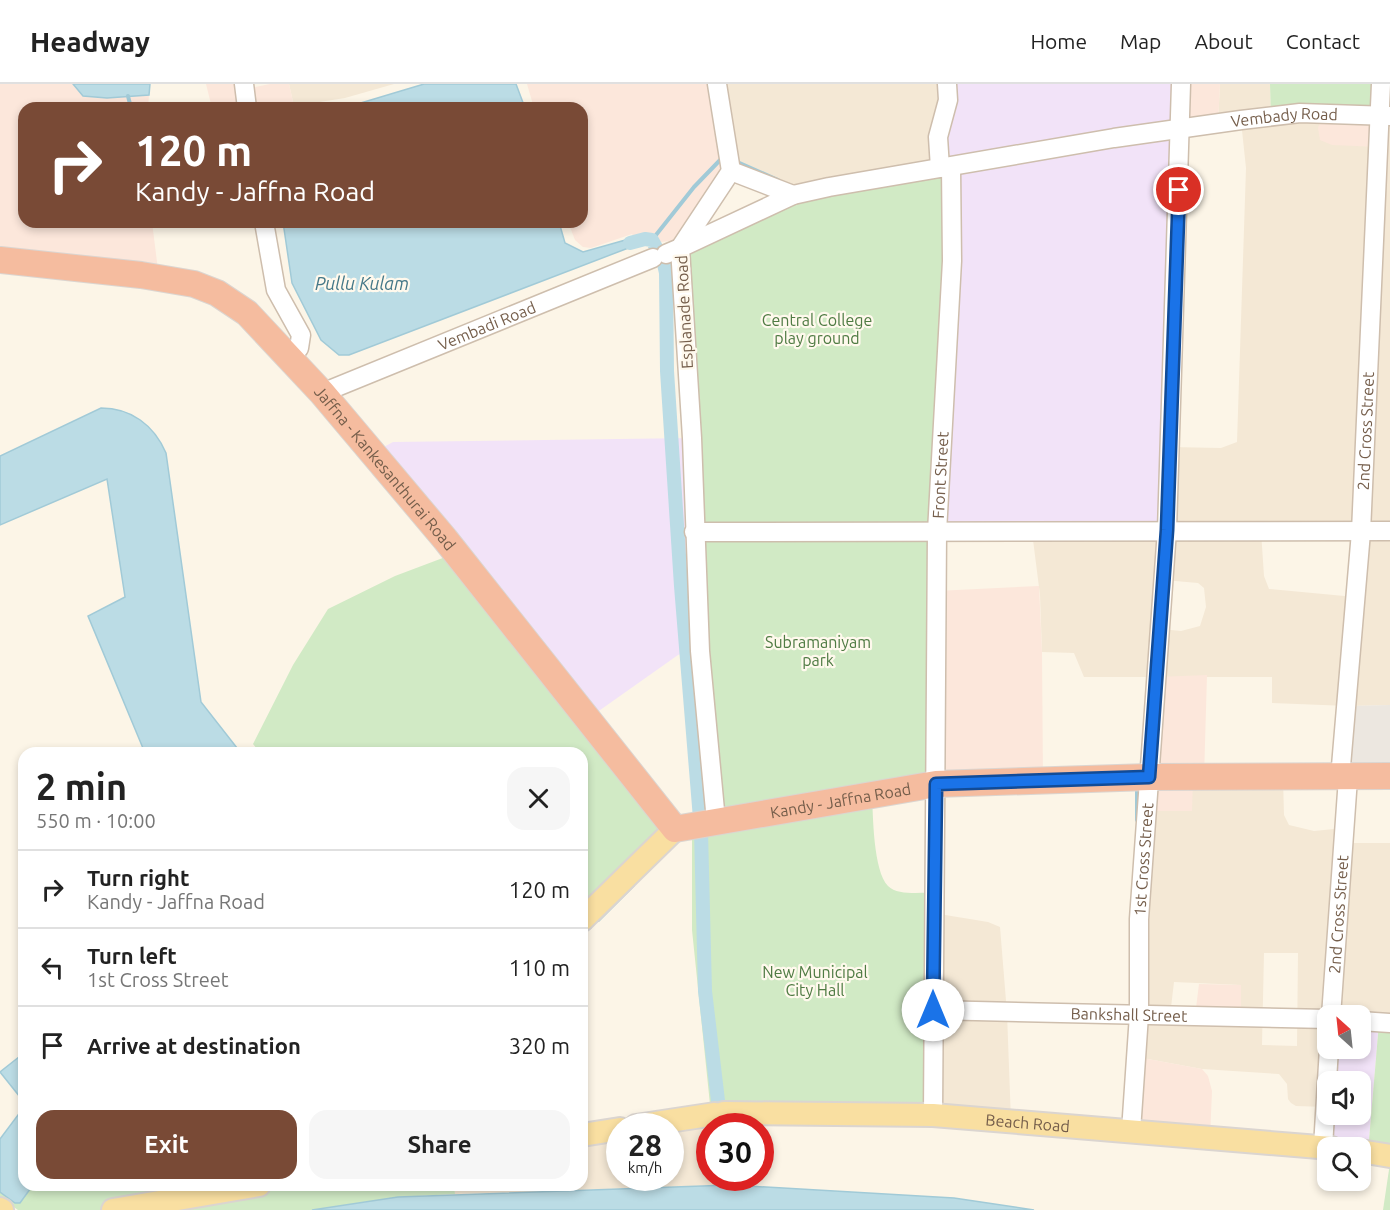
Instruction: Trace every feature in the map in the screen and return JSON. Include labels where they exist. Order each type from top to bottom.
[{"type":"highway","name":"Jaffna - Kankesanthurai Road","points":[[0,260],[141,275],[206,288],[232,301],[247,313],[322,393],[445,539],[675,829]]},
{"type":"highway","name":"Kandy - Jaffna Road","points":[[675,829],[936,784],[1149,777],[1344,778],[1390,776]]},
{"type":"main road","points":[[588,914],[675,829]]},
{"type":"main road","name":"Beach Road","points":[[684,1119],[720,1113],[933,1115],[1317,1146]]},
{"type":"main road","points":[[588,1135],[606,1132]]},
{"type":"main road","points":[[1371,1153],[1390,1156]]},
{"type":"main road","points":[[113,1210],[228,1191]]},
{"type":"street","points":[[244,84],[246,102]]},
{"type":"street","points":[[667,253],[730,162],[717,84]]},
{"type":"street","name":"Front Street","points":[[936,784],[937,532],[952,261],[946,167],[938,137],[948,100],[947,84]]},
{"type":"street","name":"1st Cross Street","points":[[1131,1131],[1140,1015],[1139,920],[1167,530],[1181,84]]},
{"type":"street","name":"2nd Cross Street","points":[[1330,1005],[1361,532],[1385,116],[1381,84]]},
{"type":"street","name":"Vembady Road","points":[[1181,128],[1300,113],[1385,116]]},
{"type":"street","name":"Esplanade Road","points":[[716,821],[699,651],[692,438],[667,253],[793,195],[1181,128]]},
{"type":"street","points":[[730,162],[793,195]]},
{"type":"street","points":[[265,228],[276,290],[301,335],[299,348],[290,358]]},
{"type":"street","name":"Vembadi Road","points":[[322,393],[667,253]]},
{"type":"street","points":[[694,532],[1390,531]]},
{"type":"street","points":[[933,1115],[936,784]]},
{"type":"street","name":"Bankshall Street","points":[[933,1010],[1317,1017]]},
{"type":"street","points":[[1371,1022],[1390,1023]]},
{"type":"street","points":[[1327,1137],[1329,1059]]},
{"type":"shaded area","points":[[0,84],[73,84],[83,96],[107,98],[149,95],[148,102],[18,102],[18,228],[153,228],[159,278],[0,260]]},
{"type":"shaded area","points":[[206,84],[244,84],[245,89],[270,84],[289,84],[293,102],[210,102]]},
{"type":"shaded area","points":[[289,84],[394,84],[345,98],[320,102],[293,102]]},
{"type":"shaded area","points":[[527,84],[717,84],[731,171],[674,243],[669,241],[639,245],[632,234],[591,248],[583,247],[575,240],[570,228],[588,228],[588,102],[532,102]]},
{"type":"shaded area","points":[[717,84],[941,84],[951,167],[793,195],[731,171]]},
{"type":"shaded area","points":[[941,84],[1181,84],[1167,530],[937,532],[951,167]]},
{"type":"shaded area","points":[[1181,84],[1220,84],[1218,123],[1181,128]]},
{"type":"shaded area","points":[[1220,84],[1270,84],[1271,117],[1390,116],[1390,705],[1272,703],[1272,677],[1084,677],[1074,653],[1042,652],[1040,595],[1032,532],[1170,447],[1221,448],[1237,442],[1246,168],[1241,121],[1218,123]],"holes":[[[1261,531],[1361,532],[1355,597],[1269,589],[1264,576]],[[1164,580],[1198,583],[1204,588],[1206,607],[1200,626],[1181,631],[1161,629]]]},
{"type":"shaded area","points":[[1381,84],[1390,84],[1390,116],[1379,147],[1332,145],[1320,140],[1318,128],[1323,114]]},
{"type":"shaded area","points":[[692,438],[700,651],[688,651],[678,655],[586,720],[382,448],[393,442]]},
{"type":"shaded area","points":[[1039,586],[1043,781],[936,784],[936,591]]},
{"type":"shaded area","points":[[1207,675],[1204,778],[1193,778],[1192,811],[1147,811],[1157,677]]},
{"type":"shaded area","points":[[1390,705],[1390,776],[1340,778],[1348,706]]},
{"type":"shaded area","points":[[1193,777],[1283,778],[1284,815],[1289,825],[1314,831],[1344,828],[1343,843],[1390,843],[1390,1023],[1371,1019],[1371,1005],[1317,1005],[1317,1059],[1327,1059],[1327,1071],[1317,1071],[1317,1107],[1296,1106],[1291,1103],[1288,1099],[1287,1084],[1279,1074],[1202,1069],[1137,1057],[1147,811]],"holes":[[[1264,953],[1298,953],[1297,1046],[1262,1045]],[[1174,982],[1241,985],[1240,1017],[1170,1016]]]},
{"type":"shaded area","points":[[933,913],[988,922],[1000,927],[1007,1013],[1011,1121],[942,1117]]},
{"type":"shaded area","points":[[1199,984],[1241,985],[1241,1017],[1195,1016]]},
{"type":"shaded area","points":[[1371,1022],[1379,1023],[1371,1117],[1371,1071],[1328,1071],[1328,1059],[1371,1059]]},
{"type":"shaded area","points":[[1137,1057],[1202,1069],[1208,1076],[1212,1091],[1210,1138],[1131,1131]]},
{"type":"shaded area","points":[[696,1119],[696,1186],[684,1187],[684,1122]]},
{"type":"shaded area","points":[[1324,1125],[1370,1125],[1369,1137],[1324,1137]]},
{"type":"shaded area","points":[[606,1131],[606,1189],[588,1190],[588,1134]]},
{"type":"shaded area","points":[[455,1191],[547,1191],[455,1194]]},
{"type":"green space","points":[[1270,84],[1381,84],[1380,116],[1271,117]]},
{"type":"green space","points":[[951,167],[936,784],[872,794],[875,842],[883,879],[888,886],[898,891],[934,893],[933,1115],[711,1113],[692,930],[692,826],[716,822],[680,248],[793,195]]},
{"type":"green space","points":[[456,553],[675,829],[588,914],[588,747],[255,747],[253,744],[293,665],[328,609],[395,576]]},
{"type":"green space","points":[[1379,1023],[1390,1023],[1390,1156],[1371,1153],[1371,1117]]},
{"type":"green space","points":[[1390,1163],[1390,1210],[1383,1210]]},
{"type":"green space","points":[[28,1191],[455,1191],[455,1194],[398,1197],[312,1210],[18,1210],[0,1197],[0,1192],[15,1203],[20,1202]]},
{"type":"water","points":[[73,84],[150,84],[149,95],[107,98],[83,96]]},
{"type":"water","points":[[424,84],[516,84],[523,102],[364,102]]},
{"type":"water","name":"Pullu Kulam","points":[[284,228],[561,228],[565,243],[583,252],[629,239],[631,247],[349,355],[339,355],[321,340],[292,283]]},
{"type":"water","points":[[101,408],[132,415],[155,434],[166,453],[201,702],[236,747],[143,747],[88,616],[125,597],[107,479],[0,525],[0,456]]},
{"type":"water","points":[[18,1058],[18,1094],[0,1072]]},
{"type":"water","points":[[18,1115],[18,1191],[29,1191],[20,1203],[15,1203],[0,1192],[0,1139]]},
{"type":"water","points":[[696,1186],[696,1191],[774,1191],[774,1188],[954,1198],[1034,1210],[312,1210],[398,1197],[588,1191],[684,1191],[684,1187]]},
{"type":"waterway","points":[[128,96],[130,102]]},
{"type":"waterway","points":[[652,240],[694,187],[723,157]]},
{"type":"waterway","points":[[735,161],[778,180]]},
{"type":"waterway","points":[[630,243],[645,239],[652,240],[663,260],[666,273],[667,371],[681,586],[701,831],[705,991],[719,1113]]},
{"type":"waterway","points":[[1137,787],[1137,820]]},
{"type":"waterway","points":[[598,920],[633,885]]},
{"type":"route","points":[[933,1010],[936,784],[1149,777],[1167,530],[1179,190]]},
{"type":"park label","name":"Central College play ground","points":[[817,329]]},
{"type":"park label","name":"Subramaniyam park","points":[[818,651]]},
{"type":"park label","name":"New Municipal City Hall","points":[[815,981]]}]
